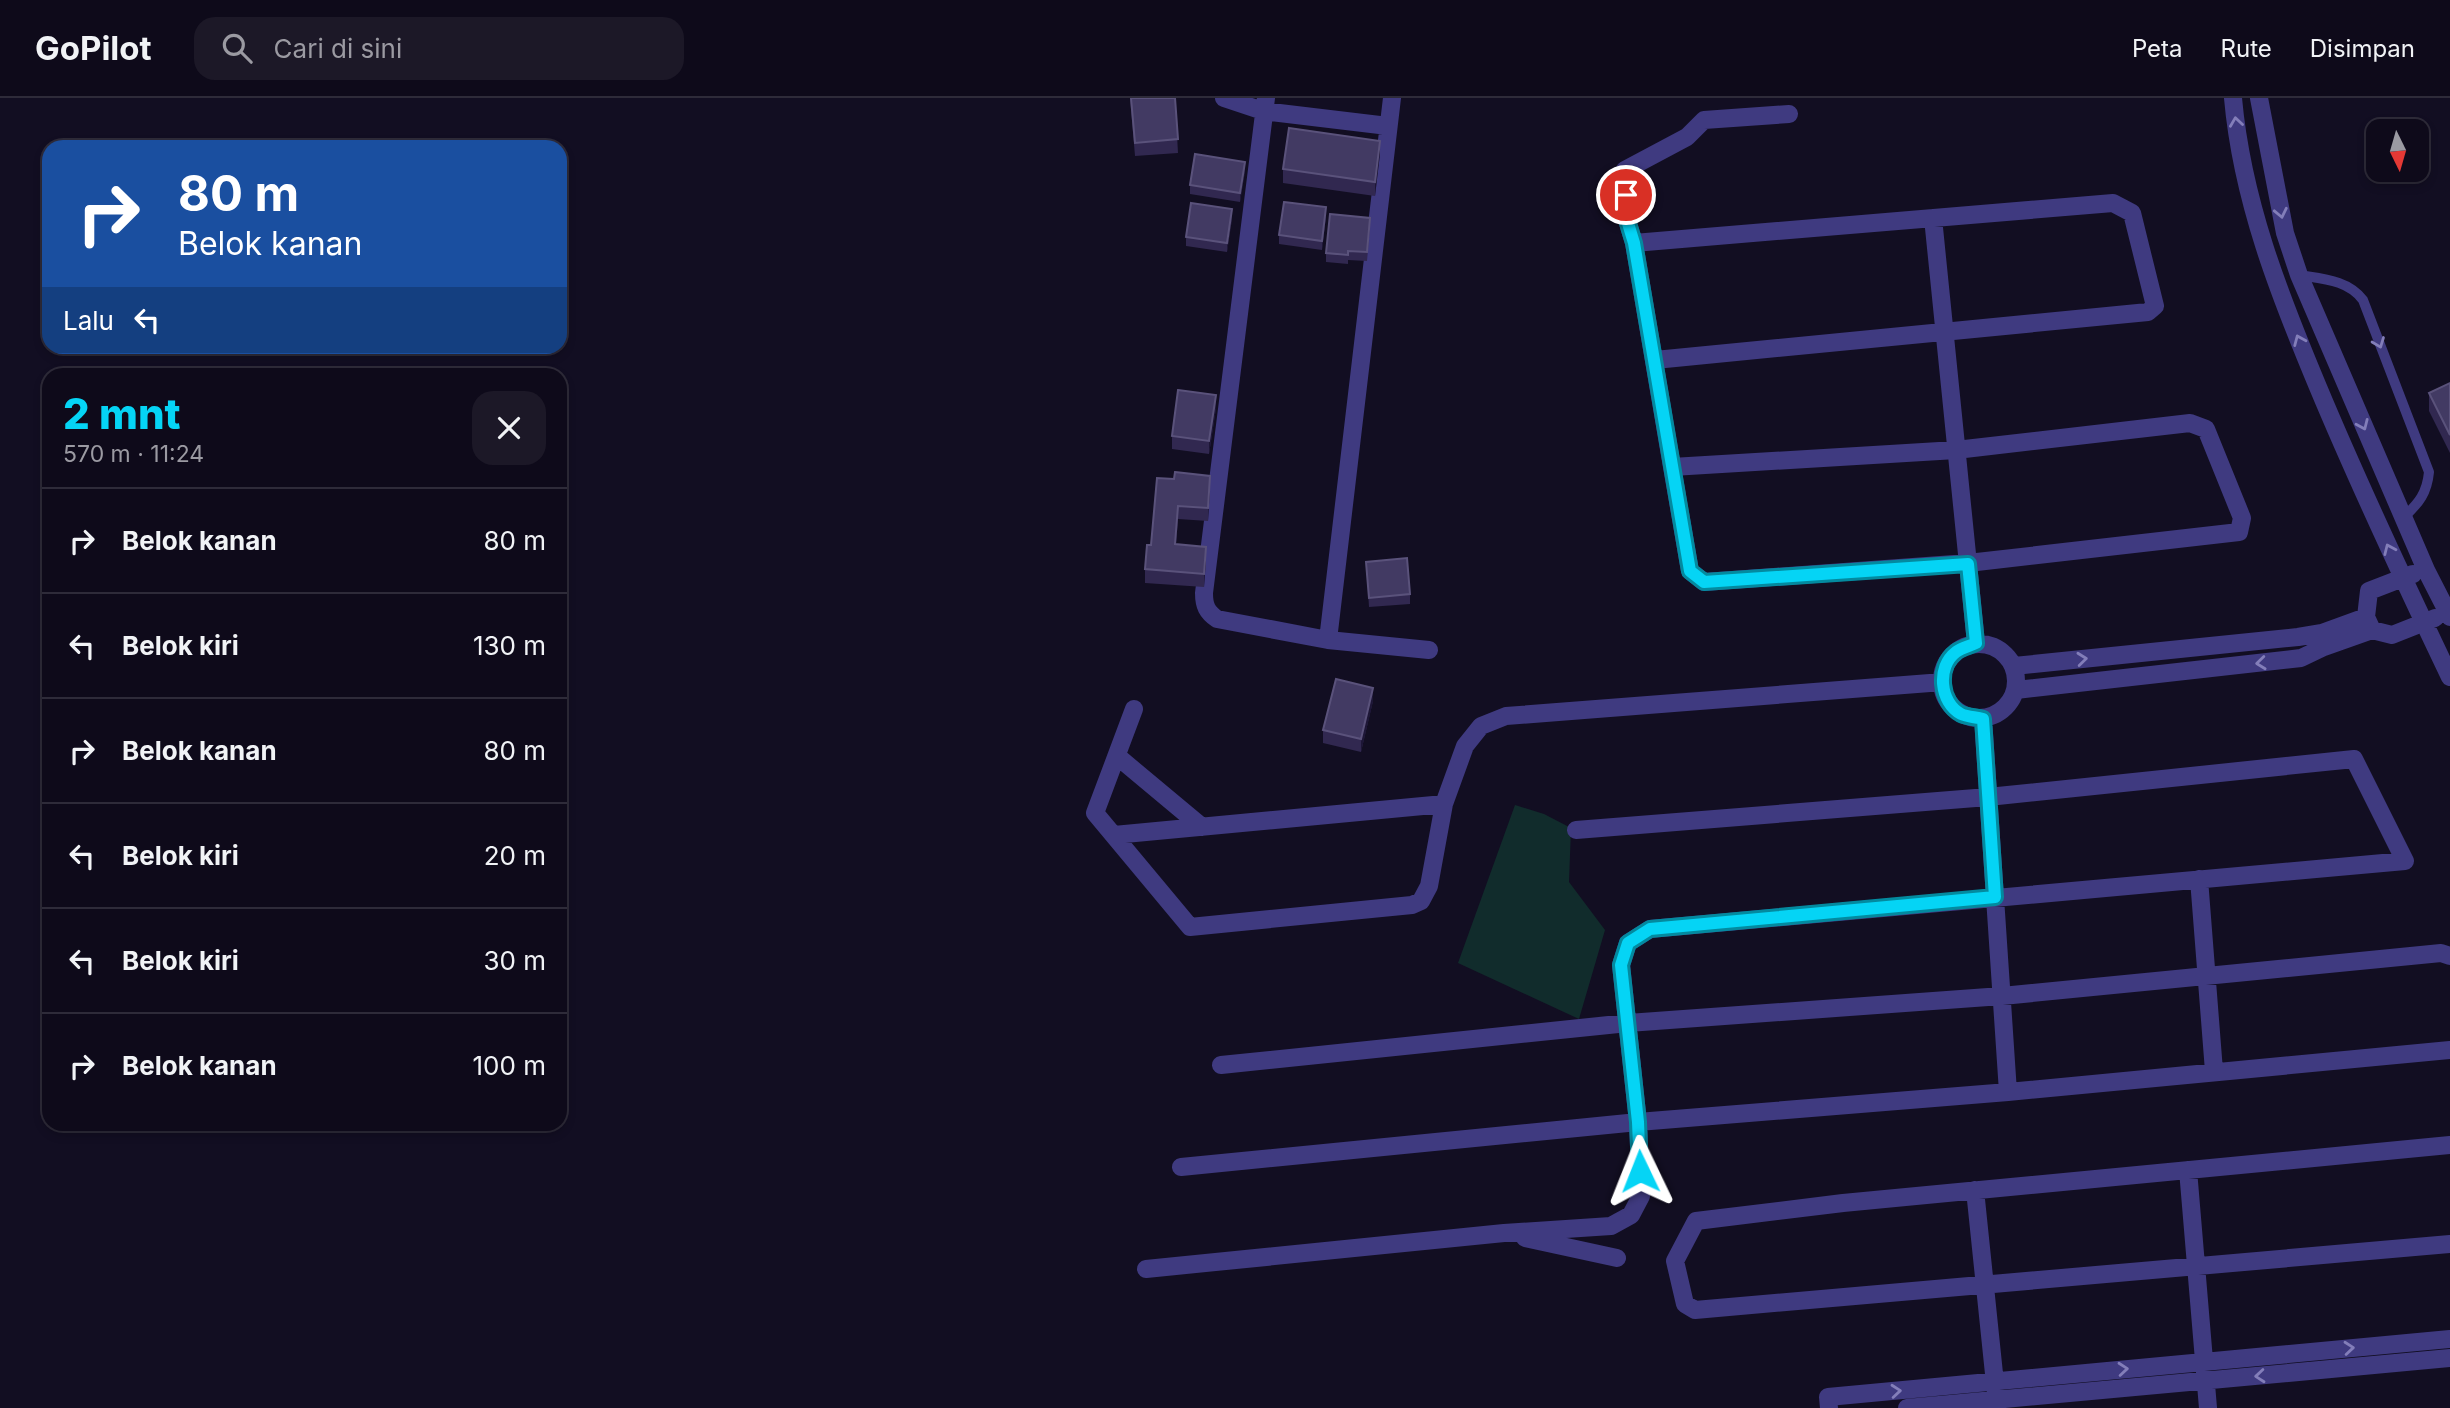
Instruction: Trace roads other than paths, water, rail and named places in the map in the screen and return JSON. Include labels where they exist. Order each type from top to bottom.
[{"type":"street","points":[[1224,98],[1388,126]]},
{"type":"street","points":[[1328,640],[1392,98]]},
{"type":"street","points":[[2233,98],[2241,158],[2257,228],[2286,310],[2334,426],[2450,677]]},
{"type":"street","points":[[2014,666],[2298,637],[2369,624],[2392,635],[2449,615],[2426,570],[2300,275],[2285,233],[2259,98]]},
{"type":"street","points":[[1264,105],[1204,604],[1209,613],[1217,619],[1328,640],[1429,650]]},
{"type":"street","points":[[1672,467],[1956,450],[2190,423],[2206,429],[2242,518],[2239,532],[1968,564],[1704,582],[1690,571],[1672,467],[1655,360],[1634,243],[1627,220],[1625,170],[1687,137],[1704,120],[1789,114]]},
{"type":"street","points":[[1634,243],[2113,203],[2132,213],[2155,306],[2148,312],[1655,360]]},
{"type":"street","points":[[1933,218],[1976,643]]},
{"type":"street","points":[[2369,624],[2369,591],[2426,570]]},
{"type":"street","points":[[2016,690],[2301,658],[2369,624]]},
{"type":"street","points":[[2298,637],[2301,658]]},
{"type":"street","points":[[1976,643],[1999,649],[2014,666],[2016,690],[2004,709],[1983,719],[1960,713],[1945,696],[1942,673],[1954,653],[1976,643]]},
{"type":"street","points":[[1135,709],[1095,813],[1190,927],[1412,905],[1422,901],[1430,886],[1444,804],[1465,746],[1481,726],[1506,716],[1943,682]]},
{"type":"street","points":[[1983,719],[2008,1092]]},
{"type":"street","points":[[1116,756],[1202,827]]},
{"type":"street","points":[[1146,1269],[1504,1233],[1611,1226],[1632,1215],[1641,1196],[1638,1122],[1621,965],[1628,943],[1650,929],[2405,861],[2354,759],[1988,797],[1576,830]]},
{"type":"street","points":[[1114,835],[1444,804]]},
{"type":"street","points":[[2199,879],[2214,1071]]},
{"type":"street","points":[[1221,1065],[1628,1023],[2002,996],[2441,953],[2450,956]]},
{"type":"street","points":[[1181,1167],[1638,1122],[2008,1092],[2450,1050]]},
{"type":"street","points":[[2450,1145],[1975,1190],[1696,1221],[1675,1261],[1685,1304],[1695,1310],[2450,1244]]},
{"type":"street","points":[[2188,1170],[2208,1408]]},
{"type":"street","points":[[1975,1190],[1996,1400]]},
{"type":"street","points":[[1504,1233],[1617,1258]]},
{"type":"street","points":[[1829,1408],[1828,1397],[2450,1339]]},
{"type":"street","points":[[1907,1408],[2450,1358]]},
{"type":"lane","points":[[2300,275],[2343,284],[2356,290],[2363,300],[2429,472],[2427,488],[2420,502],[2404,517]]}]
